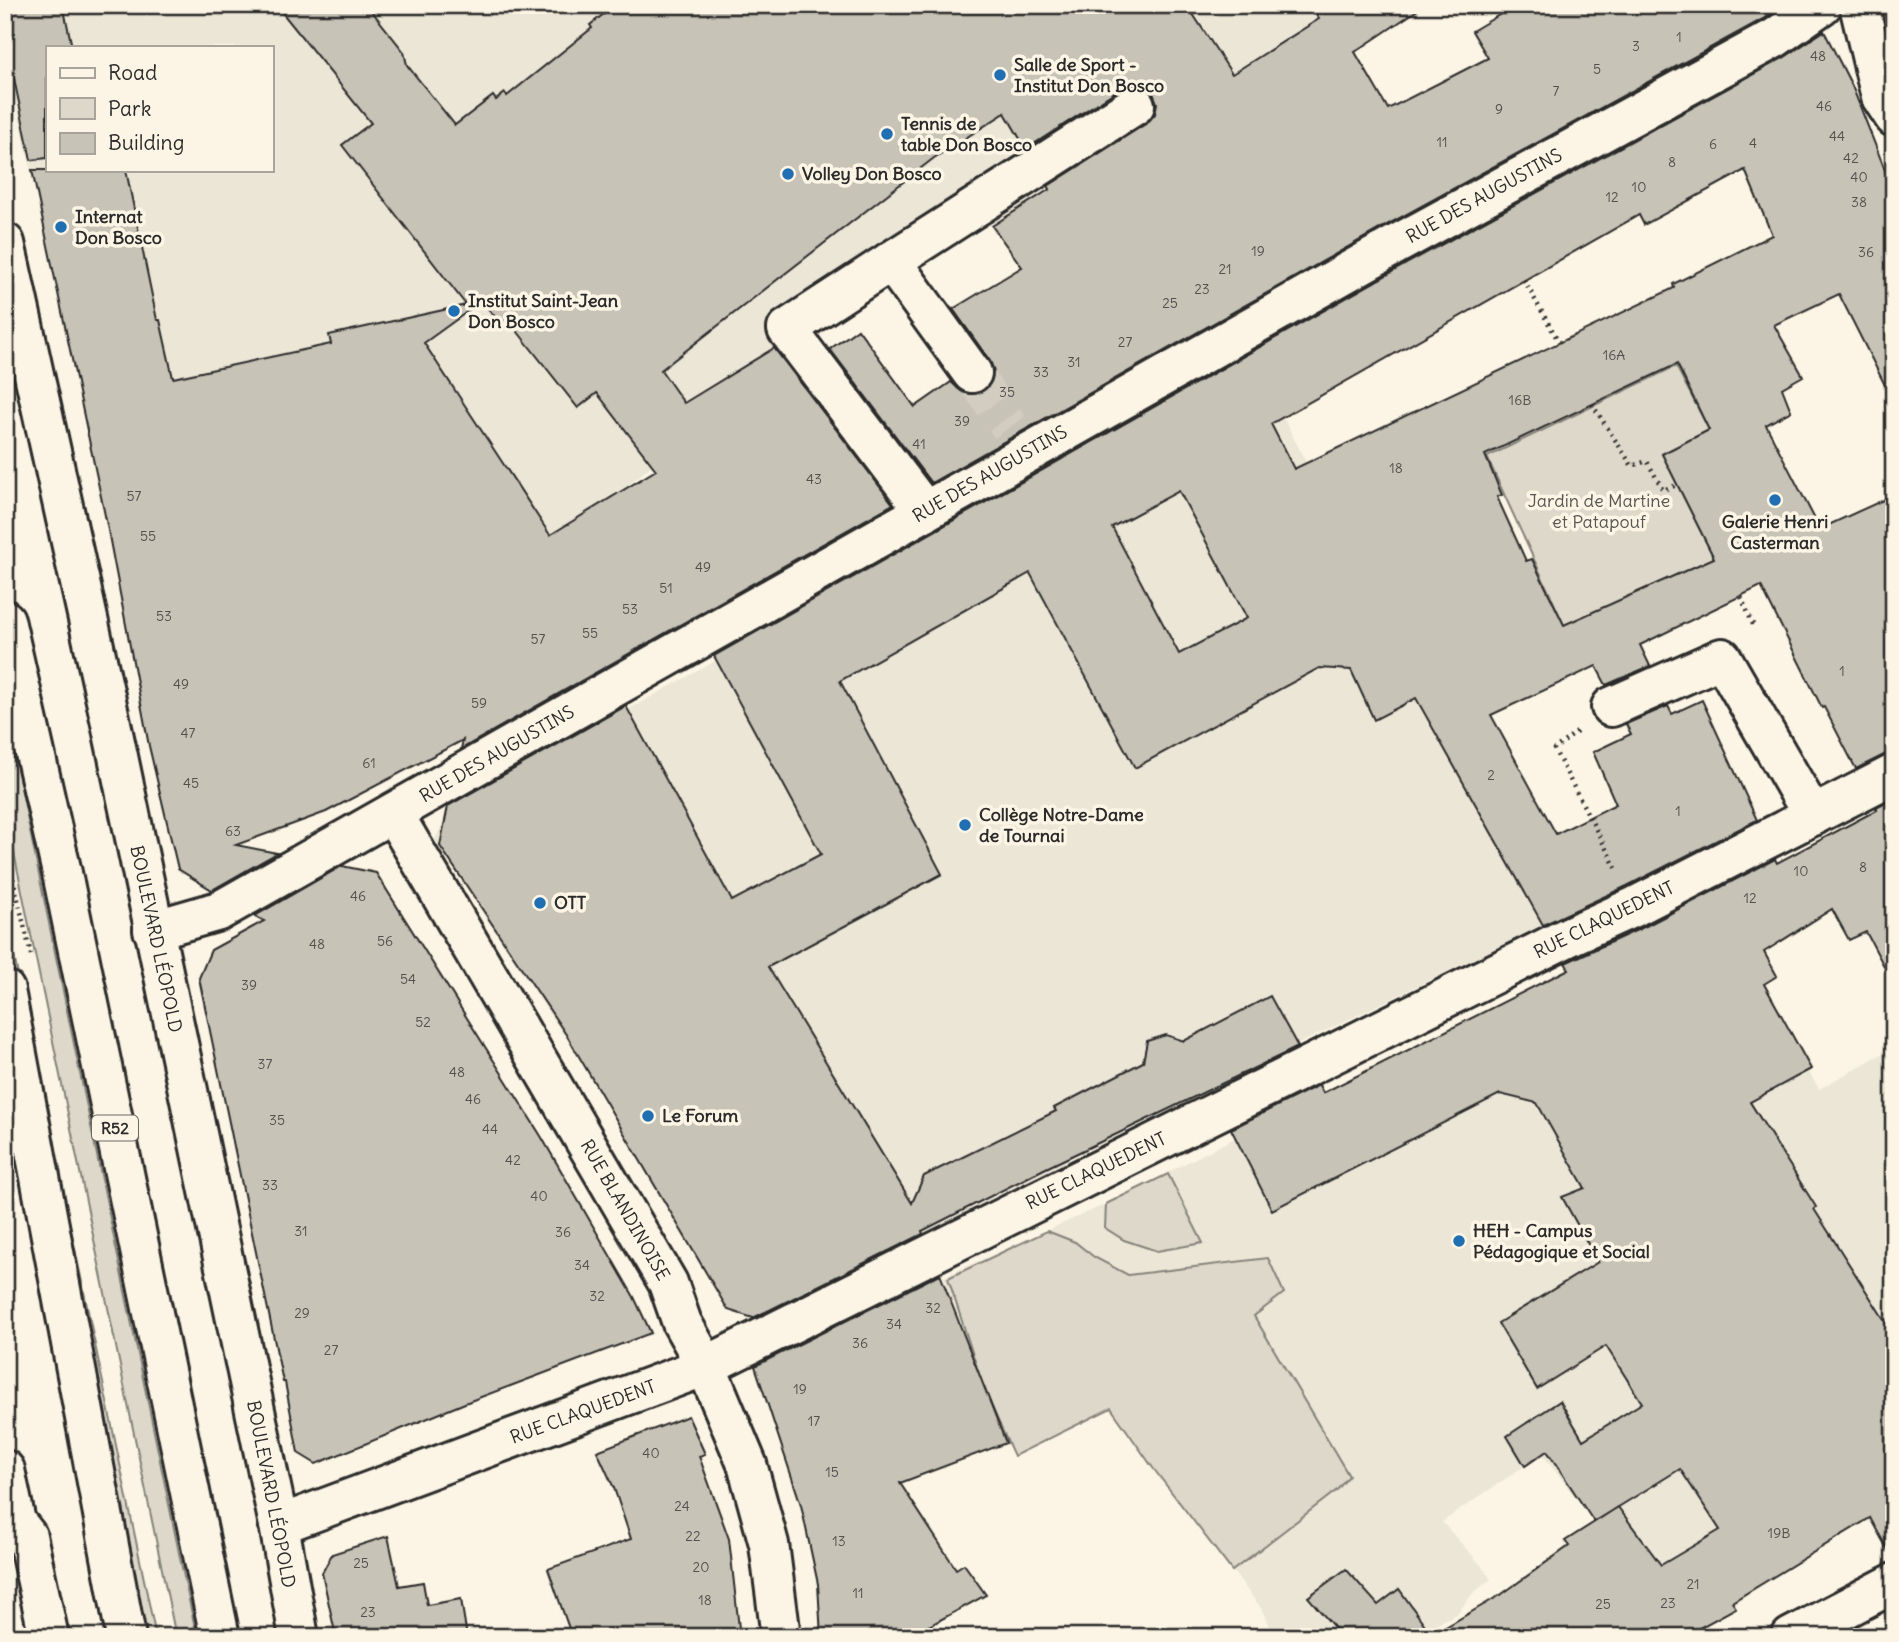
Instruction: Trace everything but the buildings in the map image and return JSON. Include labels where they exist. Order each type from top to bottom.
[{"type":"street","name":"RUE DES AUGUSTINS","points":[[153,930],[219,911],[925,511],[1019,439],[1397,244],[1775,38],[1822,5]]},
{"type":"street","points":[[1859,5],[1881,97],[1894,117]]},
{"type":"street","points":[[925,511],[787,329],[1135,105]]},
{"type":"street","name":"BOULEVARD LÉOPOLD","points":[[5,243],[111,723],[279,1525],[299,1637]]},
{"type":"street","points":[[891,261],[972,373]]},
{"type":"street","name":"R52","points":[[5,620],[62,873],[220,1637]]},
{"type":"street","points":[[1611,707],[1722,658],[1813,816]]},
{"type":"street","name":"RUE CLAQUEDENT","points":[[279,1525],[706,1366],[1301,1069],[1636,906],[1894,774]]},
{"type":"street","name":"RUE BLANDINOISE","points":[[393,813],[668,1283],[682,1323],[706,1366],[747,1464],[769,1544],[781,1637]]},
{"type":"street","points":[[5,990],[126,1637]]},
{"type":"street","points":[[5,1470],[16,1522],[27,1536],[48,1637]]},
{"type":"street","points":[[1791,1637],[1894,1583]]},
{"type":"path","points":[[1524,280],[1559,342]]},
{"type":"path","points":[[1592,404],[1632,466],[1647,461],[1663,490],[1677,485]]},
{"type":"path","points":[[1611,707],[1554,750],[1636,906]]},
{"type":"shaded area","name":"Institut Saint-Jean Don Bosco","points":[[5,5],[1339,5],[1353,46],[1397,126],[1086,216],[1016,260],[985,214],[905,269],[1001,403],[1005,431],[894,278],[841,315],[798,359],[898,497],[774,565],[676,445],[626,487],[592,511],[571,554],[159,472],[97,481],[5,49]]},
{"type":"shaded area","name":"Collège Notre-Dame de Tournai","points":[[1254,361],[1391,627],[1531,559],[1533,562],[1415,694],[1543,925],[1296,1045],[752,1318],[728,1311],[571,1039],[562,1033],[435,840],[448,810]]},
{"type":"shaded area","name":"HEH - Campus Pédagogique et Social","points":[[1713,900],[1813,1068],[1809,1072],[1819,1089],[1894,1047],[1894,1396],[1872,1516],[1727,1608],[1662,1568],[1617,1506],[1594,1521],[1542,1454],[1442,1522],[1491,1579],[1473,1593],[1457,1614],[1426,1628],[1431,1637],[1274,1637],[1264,1612],[1153,1468],[1111,1408],[1014,1456],[983,1386],[943,1277],[1106,1204],[1445,1030]]},
{"type":"green space","name":"Jardin de Martine et Patapouf","points":[[1676,366],[1709,430],[1662,454],[1714,558],[1564,625],[1487,457]]},
{"type":"green space","points":[[5,710],[197,1637],[176,1637],[5,809]]},
{"type":"green space","points":[[5,913],[156,1637],[135,1637],[5,1015]]},
{"type":"green space","points":[[1168,1174],[1203,1243],[1157,1251],[1124,1240],[1105,1228],[1106,1204]]},
{"type":"green space","points":[[1047,1231],[1075,1242],[1094,1257],[1128,1275],[1268,1258],[1284,1293],[1254,1316],[1349,1476],[1337,1490],[1232,1571],[1111,1408],[1014,1456],[985,1392],[948,1278]]},
{"type":"tunnel","points":[[972,373],[1010,427]]},
{"type":"place","name":"Salle de Sport - Institut Don Bosco","points":[[1000,75]]},
{"type":"place","name":"Tennis de table Don Bosco","points":[[887,134]]},
{"type":"place","name":"Volley Don Bosco","points":[[788,174]]},
{"type":"place","name":"Internat Don Bosco","points":[[61,227]]},
{"type":"place","name":"Institut Saint-Jean Don Bosco","points":[[454,311]]},
{"type":"place","name":"Galerie Henri Casterman","points":[[1775,500]]},
{"type":"place","name":"Collège Notre-Dame de Tournai","points":[[965,825]]},
{"type":"place","name":"OTT","points":[[540,903]]},
{"type":"place","name":"Le Forum","points":[[648,1116]]},
{"type":"place","name":"HEH - Campus Pédagogique et Social","points":[[1459,1241]]}]
